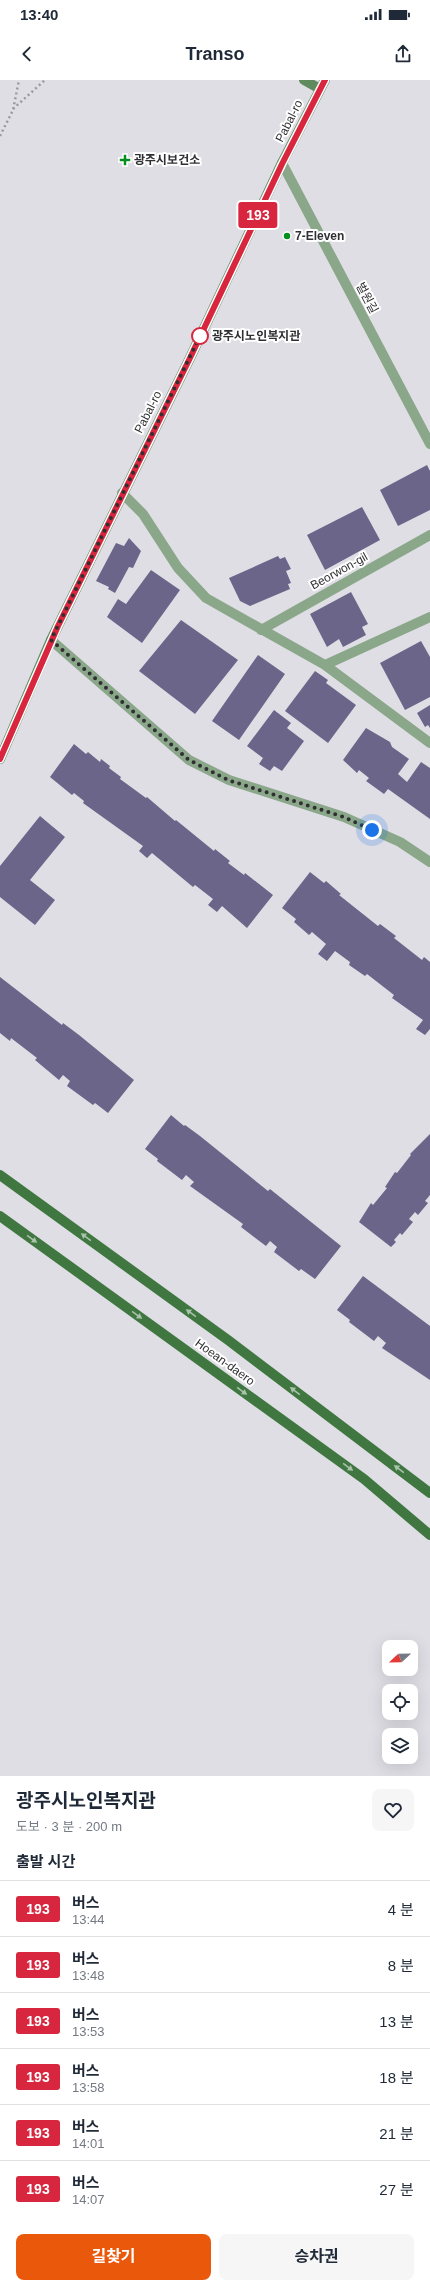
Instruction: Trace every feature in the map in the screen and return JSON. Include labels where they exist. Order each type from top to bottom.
[{"type":"main road","points":[[304,80],[320,90]]},
{"type":"main road","name":"Pabal-ro","points":[[0,759],[51,640],[122,493],[190,358],[282,164],[325,80]]},
{"type":"main road","name":"Hoean-daero","points":[[0,1175],[228,1340],[430,1493]]},
{"type":"main road","name":"Hoean-daero","points":[[0,1216],[364,1479],[430,1535]]},
{"type":"street","name":"벌원길","points":[[282,164],[430,444]]},
{"type":"street","points":[[122,493],[143,514],[178,568],[206,598],[260,630],[325,665],[430,743]]},
{"type":"street","name":"Beorwon-gil","points":[[260,630],[430,535]]},
{"type":"street","points":[[325,665],[430,617]]},
{"type":"street","points":[[51,640],[189,760],[228,780],[344,817],[400,842],[430,862]]},
{"type":"path","points":[[0,136],[13,110],[19,80]]},
{"type":"path","points":[[13,110],[45,80]]},
{"type":"building","points":[[427,465],[430,471],[430,510],[398,526],[380,490]]},
{"type":"building","points":[[362,507],[380,540],[325,570],[307,535]]},
{"type":"building","points":[[129,538],[141,551],[133,568],[129,567],[115,593],[108,589],[109,587],[96,581],[116,543],[124,546]]},
{"type":"building","points":[[278,556],[280,559],[285,557],[291,569],[286,571],[291,583],[288,584],[290,589],[250,606],[240,601],[229,578]]},
{"type":"building","points":[[151,570],[180,590],[142,643],[107,617],[118,599],[126,604]]},
{"type":"building","points":[[351,592],[368,624],[362,627],[366,635],[343,647],[339,639],[327,647],[310,614]]},
{"type":"building","points":[[181,620],[238,660],[195,714],[139,671]]},
{"type":"building","points":[[421,641],[430,657],[430,697],[405,710],[380,663]]},
{"type":"building","points":[[258,655],[285,674],[239,740],[212,721]]},
{"type":"building","points":[[315,671],[328,680],[326,683],[356,705],[328,743],[285,711]]},
{"type":"building","points":[[430,705],[430,728],[428,725],[425,727],[417,713]]},
{"type":"building","points":[[274,710],[291,723],[287,728],[304,741],[282,771],[274,766],[270,771],[259,764],[263,758],[247,746]]},
{"type":"building","points":[[366,728],[390,742],[392,747],[409,759],[398,774],[407,782],[421,762],[430,768],[430,819],[388,789],[384,794],[366,781],[369,778],[359,770],[357,773],[343,760]]},
{"type":"building","points":[[74,744],[86,754],[88,752],[100,762],[101,759],[110,766],[109,768],[121,777],[120,779],[146,798],[147,797],[175,821],[176,820],[214,851],[215,849],[230,861],[228,863],[244,875],[245,873],[273,895],[247,928],[222,906],[217,912],[208,905],[213,899],[195,885],[193,887],[152,853],[147,858],[139,851],[143,846],[83,803],[84,801],[74,793],[72,795],[50,777]]},
{"type":"building","points":[[40,816],[65,837],[30,880],[55,900],[35,925],[0,897],[0,866]]},
{"type":"building","points":[[310,872],[324,883],[326,881],[341,894],[339,895],[378,926],[380,924],[396,936],[394,938],[422,960],[424,957],[430,962],[430,1029],[425,1035],[416,1029],[423,1020],[392,998],[394,995],[367,974],[365,976],[349,965],[350,962],[335,951],[327,961],[318,954],[326,944],[312,932],[309,935],[294,922],[296,919],[282,908]]},
{"type":"building","points":[[0,977],[62,1025],[63,1023],[79,1035],[134,1080],[108,1113],[95,1103],[93,1105],[67,1086],[70,1081],[63,1075],[59,1080],[35,1060],[37,1058],[11,1038],[10,1041],[0,1033]]},
{"type":"building","points":[[171,1115],[184,1126],[185,1125],[200,1136],[268,1191],[270,1189],[341,1246],[315,1279],[301,1269],[299,1271],[274,1252],[277,1247],[270,1241],[266,1246],[241,1227],[243,1224],[190,1186],[194,1182],[186,1175],[182,1180],[157,1161],[158,1159],[145,1149]]},
{"type":"building","points":[[430,1134],[430,1195],[425,1201],[428,1203],[418,1215],[415,1212],[409,1219],[413,1222],[402,1235],[400,1233],[394,1240],[396,1242],[391,1247],[359,1222],[371,1203],[373,1205],[387,1188],[385,1187],[395,1172],[397,1173],[411,1155],[410,1154]]},
{"type":"building","points":[[363,1276],[430,1326],[430,1380],[382,1348],[386,1343],[378,1336],[374,1341],[349,1322],[350,1320],[337,1310]]},
{"type":"bus line","name":"193","points":[[0,759],[51,640],[122,493],[190,358],[282,164],[325,80]]},
{"type":"place","name":"광주시보건소","points":[[125,160]]},
{"type":"place","name":"7-Eleven","points":[[287,236]]},
{"type":"place","name":"광주시노인복지관","points":[[200,336]]},
{"type":"route","points":[[200,336],[203,330],[51,640],[189,760],[228,780],[344,817],[372,830]]}]
